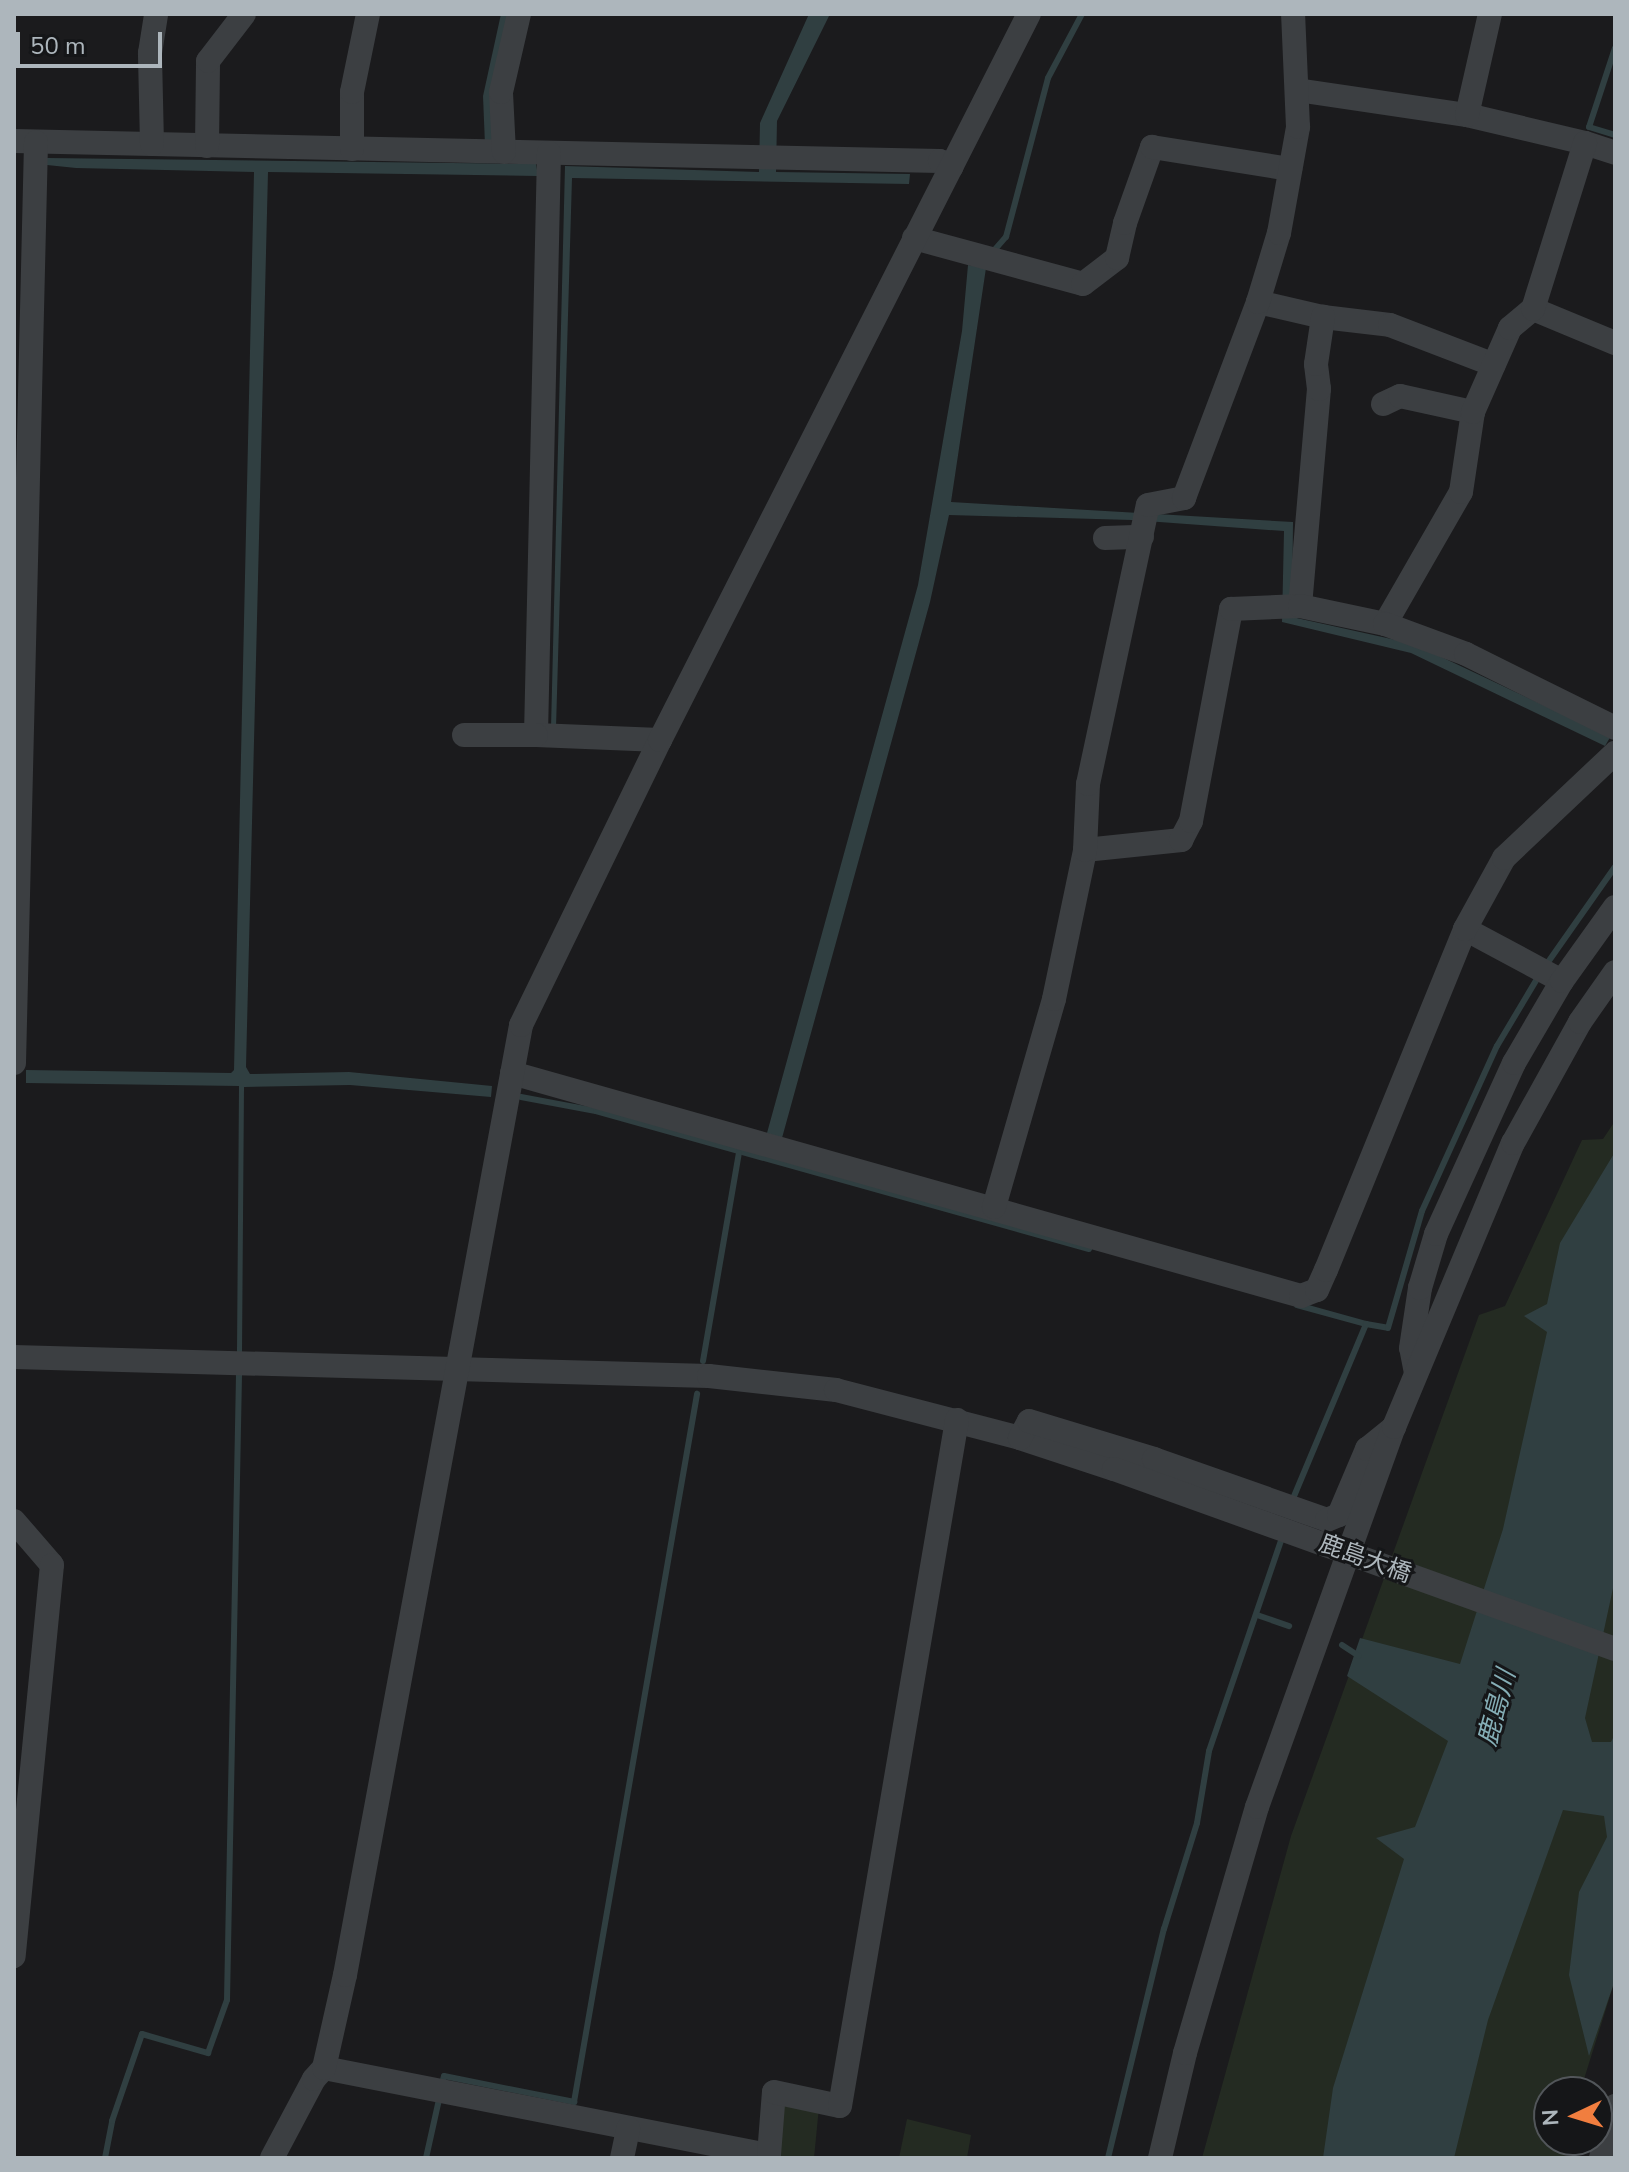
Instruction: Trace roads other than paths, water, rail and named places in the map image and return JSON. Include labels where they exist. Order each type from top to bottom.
[{"type":"street","points":[[152,144],[150,53],[156,14]]},
{"type":"street","points":[[207,146],[208,61],[244,14]]},
{"type":"street","points":[[352,149],[352,92],[368,14]]},
{"type":"street","points":[[504,152],[501,92],[519,14]]},
{"type":"street","points":[[272,2158],[314,2079],[324,2068],[345,1975],[455,1368],[521,1025],[660,740],[1029,14]]},
{"type":"street","points":[[1105,538],[1144,523],[1184,498],[1258,302],[1279,233],[1298,127],[1293,14]]},
{"type":"street","points":[[1467,115],[1490,14]]},
{"type":"street","points":[[1297,90],[1467,115],[1615,153]]},
{"type":"street","points":[[14,1063],[25,141],[940,161],[951,167]]},
{"type":"street","points":[[1385,624],[1461,492],[1473,412],[1510,328],[1533,309],[1585,143]]},
{"type":"street","points":[[914,238],[1083,284],[1117,258],[1125,223],[1152,147],[1290,169]]},
{"type":"street","points":[[536,735],[549,153]]},
{"type":"street","points":[[1258,302],[1323,317],[1390,325],[1494,365]]},
{"type":"street","points":[[1533,309],[1615,343]]},
{"type":"street","points":[[1289,607],[1319,389],[1316,364],[1323,317]]},
{"type":"street","points":[[1383,404],[1400,396],[1473,412]]},
{"type":"street","points":[[994,1207],[1054,999],[1085,850],[1088,784],[1144,523]]},
{"type":"street","points":[[1085,850],[1181,840],[1191,821],[1231,609],[1289,607],[1385,624],[1466,654],[1610,726]]},
{"type":"street","points":[[464,735],[660,740]]},
{"type":"street","points":[[512,1073],[1301,1296],[1317,1290],[1465,929],[1504,858],[1615,753]]},
{"type":"street","points":[[1416,1375],[1411,1348],[1420,1288],[1436,1234],[1514,1063],[1549,974],[1615,907]]},
{"type":"street","points":[[1465,929],[1549,974]]},
{"type":"street","points":[[1160,2158],[1185,2053],[1257,1807],[1394,1427],[1513,1143],[1580,1022],[1615,972]]},
{"type":"street","name":"鹿島大橋","points":[[14,1357],[709,1376],[836,1390],[957,1420],[1114,1469],[1615,1649]]},
{"type":"street","points":[[324,2068],[769,2155],[774,2092],[840,2106],[957,1420]]},
{"type":"street","points":[[1020,1438],[1029,1421],[1154,1459],[1327,1520],[1339,1515],[1367,1449],[1394,1427]]},
{"type":"street","points":[[14,1521],[52,1565],[14,1956]]},
{"type":"street","points":[[1601,2158],[1615,2106]]},
{"type":"street","points":[[622,2158],[628,2129]]},
{"type":"water","points":[[501,14],[510,14],[493,139],[485,145],[483,96]]},
{"type":"water","points":[[809,14],[830,14],[777,121],[776,172],[910,174],[909,184],[572,178],[556,728],[551,728],[565,166],[759,172],[760,123]]},
{"type":"water","points":[[47,158],[536,164],[538,176],[268,172],[246,1067],[250,1074],[349,1072],[492,1086],[491,1097],[350,1085],[244,1087],[242,1353],[237,1352],[239,1086],[26,1083],[26,1070],[231,1073],[234,1070],[254,172],[76,168],[47,165]]},
{"type":"water","points":[[968,265],[986,268],[951,502],[1293,522],[1292,617],[1414,644],[1602,733],[1615,711],[1615,729],[1605,746],[1411,653],[1282,622],[1284,531],[1132,520],[949,515],[930,602],[782,1138],[767,1133],[918,585],[962,331]]},
{"type":"water","name":"鹿島川","points":[[1615,1152],[1615,1579],[1585,1718],[1592,1742],[1611,1742],[1615,1734],[1615,1980],[1589,2056],[1569,1975],[1579,1892],[1607,1837],[1604,1816],[1563,1810],[1488,2020],[1454,2158],[1323,2158],[1333,2088],[1404,1859],[1376,1838],[1415,1827],[1448,1741],[1347,1676],[1360,1638],[1460,1664],[1503,1529],[1547,1332],[1524,1316],[1547,1304],[1560,1243]]},
{"type":"waterway","points":[[991,254],[1006,237],[1048,78],[1082,14]]},
{"type":"waterway","points":[[1615,48],[1589,127],[1615,135]]},
{"type":"waterway","points":[[1546,965],[1615,867]]},
{"type":"waterway","points":[[1292,1501],[1366,1324],[1388,1328],[1422,1211],[1497,1046],[1540,974]]},
{"type":"waterway","points":[[521,1097],[596,1111],[1089,1249]]},
{"type":"waterway","points":[[703,1361],[739,1153]]},
{"type":"waterway","points":[[1297,1305],[1366,1324]]},
{"type":"waterway","points":[[105,2158],[112,2121],[142,2034],[208,2053],[227,2000],[239,1375]]},
{"type":"waterway","points":[[442,2084],[444,2076],[574,2102],[697,1394]]},
{"type":"waterway","points":[[1108,2158],[1164,1929],[1197,1823],[1209,1751],[1283,1535]]},
{"type":"waterway","points":[[1257,1615],[1289,1626]]},
{"type":"waterway","points":[[1342,1645],[1359,1656]]},
{"type":"waterway","points":[[426,2158],[440,2095]]}]
